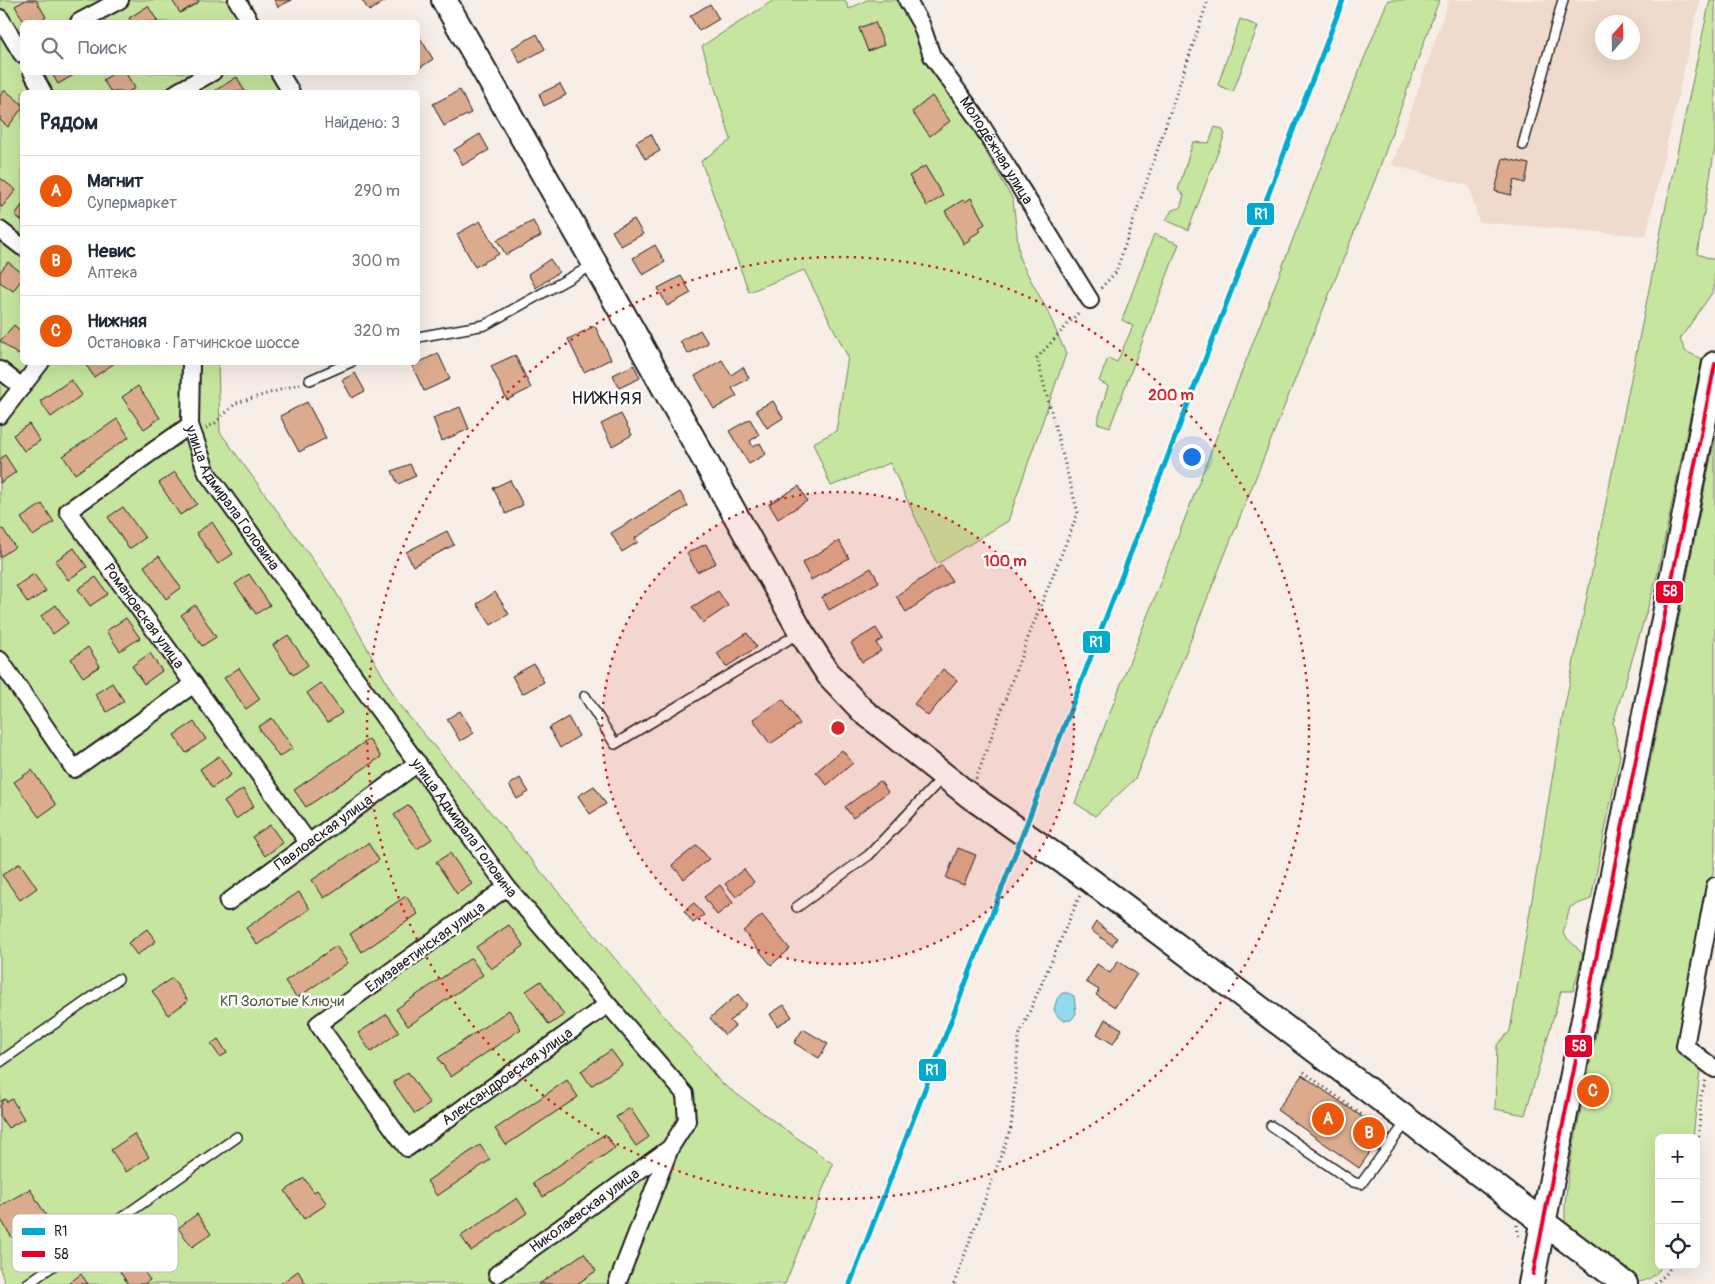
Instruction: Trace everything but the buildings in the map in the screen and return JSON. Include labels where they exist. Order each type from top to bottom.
[{"type":"street","points":[[83,20],[120,0]]},
{"type":"street","points":[[237,0],[249,20]]},
{"type":"street","points":[[444,0],[595,264],[801,632],[829,675],[863,710],[970,796],[1087,878],[1400,1130],[1543,1223],[1625,1284]]},
{"type":"street","name":"Молодёжная улица","points":[[907,0],[922,24],[932,56],[975,115],[1090,300]]},
{"type":"street","points":[[0,18],[20,51]]},
{"type":"street","points":[[34,75],[42,90]]},
{"type":"street","points":[[182,90],[208,75]]},
{"type":"street","points":[[281,75],[290,90]]},
{"type":"street","points":[[0,230],[20,245]]},
{"type":"street","points":[[1531,1284],[1715,364]]},
{"type":"street","points":[[0,415],[39,365]]},
{"type":"street","name":"улица Адмирала Головина","points":[[191,365],[191,430],[207,473],[418,762],[507,888],[685,1094],[687,1121],[670,1148],[617,1284]]},
{"type":"street","points":[[0,370],[22,387]]},
{"type":"street","name":"Романовская улица","points":[[191,430],[68,510],[308,842]]},
{"type":"street","points":[[0,660],[74,769],[194,684]]},
{"type":"street","name":"Павловская улица","points":[[228,902],[418,762]]},
{"type":"street","points":[[1713,1068],[1684,1046],[1715,886]]},
{"type":"street","name":"Елизаветинская улица","points":[[407,1148],[318,1024],[507,888]]},
{"type":"street","name":"Александровская улица","points":[[407,1148],[607,1004]]},
{"type":"street","name":"Николаевская улица","points":[[497,1274],[670,1148]]},
{"type":"lane","points":[[1523,145],[1563,0]]},
{"type":"lane","points":[[420,337],[485,325],[595,264]]},
{"type":"lane","points":[[310,380],[344,365]]},
{"type":"lane","points":[[585,696],[615,744],[801,632]]},
{"type":"lane","points":[[797,907],[869,855],[945,775]]},
{"type":"lane","points":[[0,1062],[118,979]]},
{"type":"lane","points":[[1272,1126],[1353,1182],[1361,1184],[1400,1130]]},
{"type":"lane","points":[[127,1214],[237,1137]]},
{"type":"lane","points":[[27,1284],[44,1272]]},
{"type":"path","points":[[980,767],[1027,640],[1078,514],[1036,358],[1116,272],[1208,0]]},
{"type":"path","points":[[191,430],[215,423],[236,403],[310,380]]},
{"type":"path","points":[[954,1284],[1011,1128],[1019,1036],[1087,878]]},
{"type":"path","points":[[1696,1179],[1701,1096],[1713,1068]]},
{"type":"path","points":[[1304,1072],[1400,1130]]},
{"type":"path","points":[[1513,1219],[1517,1225],[1518,1248]]},
{"type":"path","points":[[1655,1284],[1669,1269]]},
{"type":"shaded area","points":[[1449,0],[1700,0],[1646,236],[1479,222],[1469,186],[1392,165]]},
{"type":"green space","name":"КП Золотые Ключи","points":[[0,0],[248,0],[260,20],[20,20],[20,75],[290,75],[300,90],[20,90],[20,365],[218,365],[220,432],[334,589],[400,706],[720,1082],[833,1164],[785,1284],[5,1284],[0,1269]]},
{"type":"green space","points":[[774,0],[845,0],[849,9],[867,0],[897,0],[962,109],[1013,200],[1020,260],[1047,310],[1066,354],[1008,521],[937,564],[890,463],[831,486],[813,443],[836,431],[848,357],[804,270],[749,292],[701,161],[731,140],[702,46]]},
{"type":"green space","points":[[1388,0],[1439,0],[1377,175],[1135,779],[1095,816],[1075,803],[1339,120]]},
{"type":"green space","points":[[1710,0],[1715,0],[1715,147],[1697,254],[1715,260],[1714,290],[1680,339],[1685,351],[1702,359],[1656,580],[1613,723],[1620,756],[1591,899],[1570,907],[1563,934],[1583,954],[1573,991],[1561,991],[1525,1115],[1495,1109],[1497,1045],[1510,1031],[1562,720],[1671,181]]},
{"type":"green space","points":[[1240,19],[1258,26],[1233,92],[1218,85]]},
{"type":"green space","points":[[1215,127],[1222,129],[1225,134],[1188,230],[1166,220],[1172,210],[1180,208],[1184,195],[1178,190],[1193,142],[1209,143]]},
{"type":"green space","points":[[1154,234],[1179,244],[1110,427],[1097,423],[1108,386],[1099,381],[1108,358],[1117,362],[1133,326],[1122,320]]},
{"type":"green space","points":[[1715,437],[1715,851],[1708,923],[1679,1049],[1700,1070],[1693,1134],[1655,1134],[1655,1269],[1660,1269],[1658,1272],[1644,1281],[1636,1282],[1566,1230],[1566,1197],[1570,1164]]},
{"type":"water","points":[[1062,993],[1074,996],[1076,1014],[1071,1020],[1060,1019],[1054,1009],[1057,999]]},
{"type":"transit line","name":"R1","points":[[850,1284],[1343,0]]},
{"type":"transit line","name":"58","points":[[1533,1274],[1715,364]]},
{"type":"place","name":"Нижняя","points":[[1593,1091]]},
{"type":"place","name":"Магнит","points":[[1328,1119]]},
{"type":"place","name":"Невис","points":[[1369,1133]]},
{"type":"district","name":"НИЖНЯЯ","points":[[607,398]]}]
